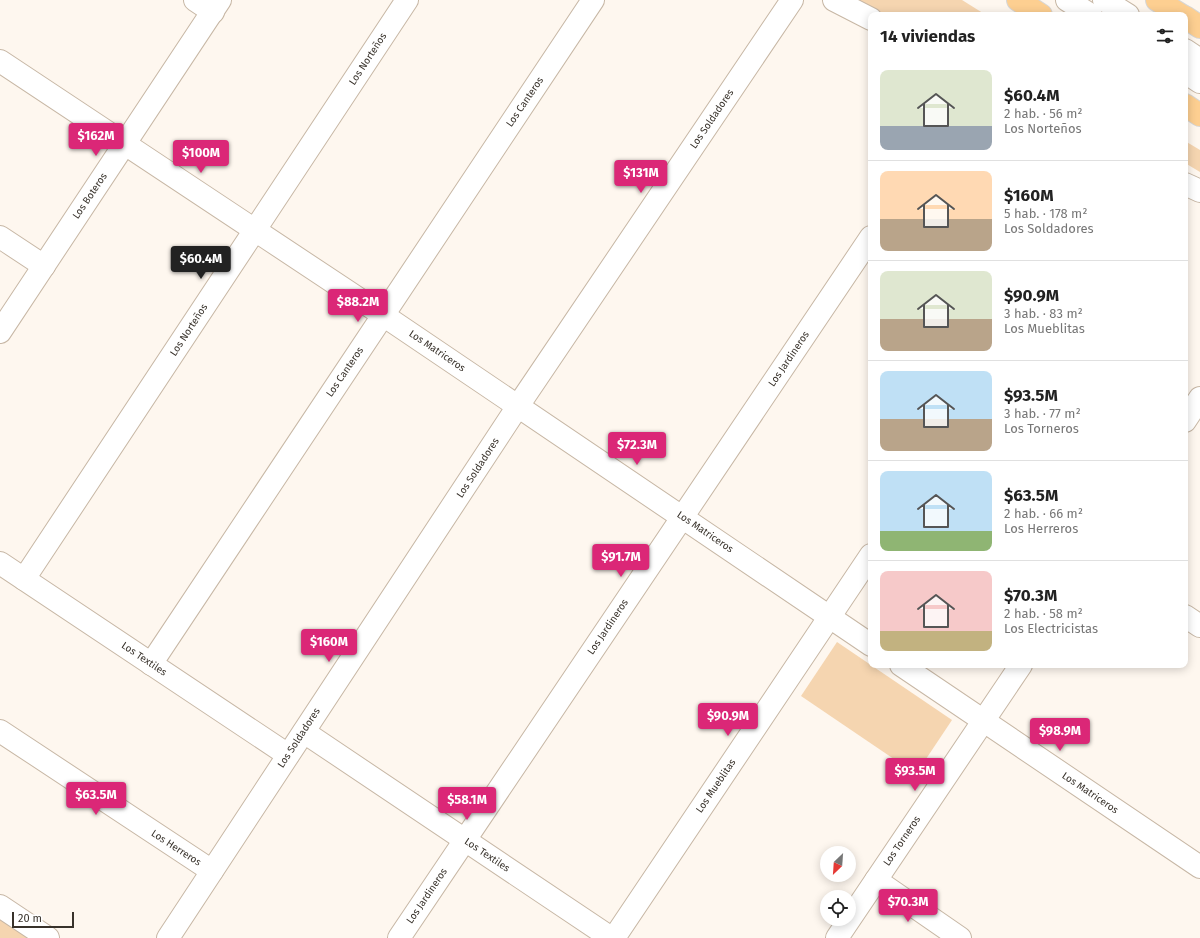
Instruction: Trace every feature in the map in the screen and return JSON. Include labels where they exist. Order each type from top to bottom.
[{"type":"main road","points":[[1018,0],[1036,12]]},
{"type":"main road","points":[[1157,0],[1176,12]]},
{"type":"main road","points":[[1188,19],[1200,26]]},
{"type":"main road","points":[[1188,108],[1200,115]]},
{"type":"street","points":[[195,0],[217,6]]},
{"type":"street","name":"Los Norteños","points":[[24,579],[407,0]]},
{"type":"street","name":"Los Canteros","points":[[151,664],[592,0]]},
{"type":"street","name":"Los Soldadores","points":[[168,938],[518,406],[792,0]]},
{"type":"street","points":[[834,0],[868,17]]},
{"type":"street","points":[[1067,0],[1086,12]]},
{"type":"street","points":[[1104,0],[1123,12]]},
{"type":"street","name":"Los Boteros","points":[[0,332],[217,6]]},
{"type":"street","points":[[1188,52],[1200,60]]},
{"type":"street","name":"Los Matriceros","points":[[0,61],[383,315],[868,642]]},
{"type":"street","points":[[1188,74],[1200,82]]},
{"type":"street","points":[[1188,185],[1200,191]]},
{"type":"street","points":[[0,237],[44,266]]},
{"type":"street","name":"Los Jardineros","points":[[399,938],[868,241]]},
{"type":"street","points":[[1188,416],[1200,398]]},
{"type":"street","name":"Los Mueblitas","points":[[614,938],[868,558]]},
{"type":"street","name":"Los Textiles","points":[[0,563],[288,755]]},
{"type":"street","points":[[1188,618],[1200,626]]},
{"type":"street","name":"Los Matriceros","points":[[905,668],[1200,867]]},
{"type":"street","name":"Los Torneros","points":[[837,938],[1019,668]]},
{"type":"street","name":"Los Herreros","points":[[0,732],[212,871]]},
{"type":"street","name":"Los Textiles","points":[[304,732],[611,938]]},
{"type":"street","points":[[876,880],[960,938]]},
{"type":"street","points":[[0,906],[48,938]]},
{"type":"shaded area","points":[[849,0],[962,0],[981,12],[873,12]]},
{"type":"shaded area","points":[[1188,143],[1200,150],[1200,172],[1188,165]]},
{"type":"shaded area","points":[[837,642],[868,663],[868,668],[875,668],[952,720],[916,774],[801,696]]},
{"type":"shaded area","points":[[0,914],[35,938],[0,938]]}]
